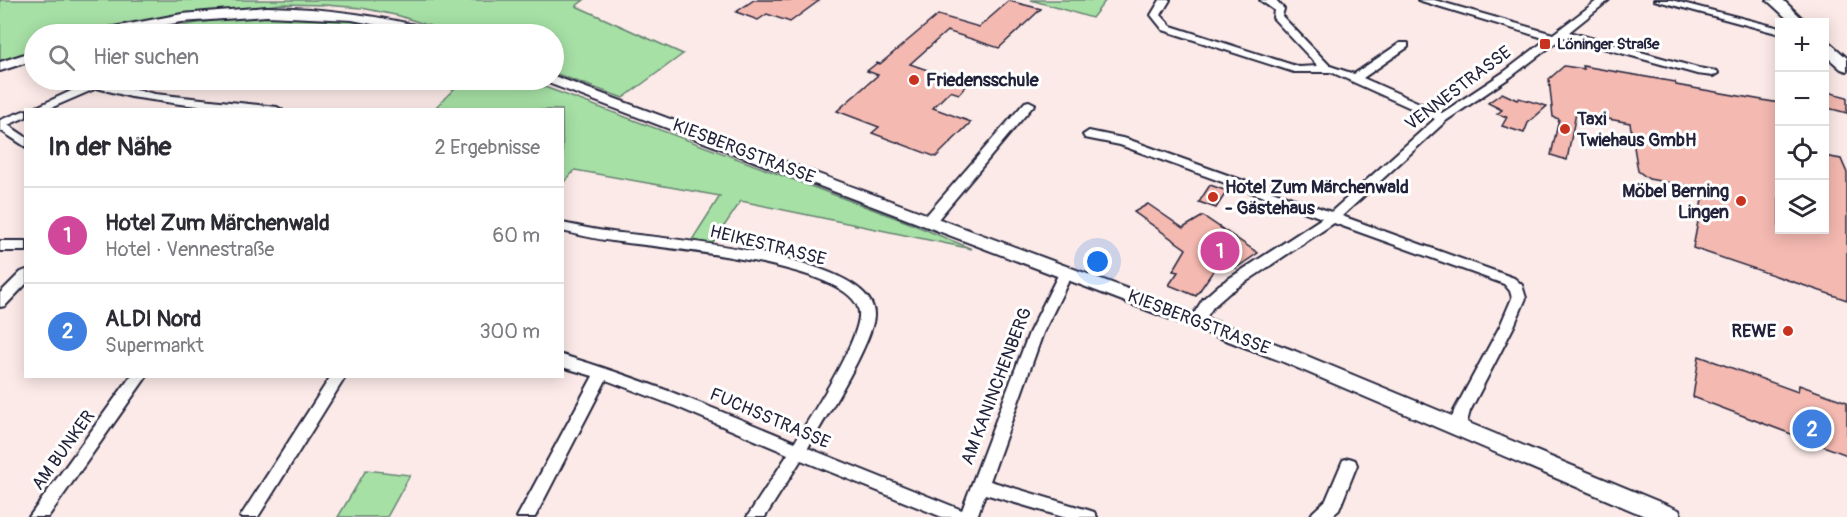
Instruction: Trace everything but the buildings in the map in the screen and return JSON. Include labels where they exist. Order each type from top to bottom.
[{"type":"main road","points":[[1774,0],[1794,18]]},
{"type":"main road","points":[[1829,50],[1847,66]]},
{"type":"street","points":[[1165,0],[1156,15],[1167,28],[1298,70],[1306,72],[1326,68]]},
{"type":"street","points":[[1262,0],[1272,2],[1279,9],[1277,16],[1326,68],[1356,78],[1443,118]]},
{"type":"street","points":[[1423,0],[1444,3],[1558,35],[1713,73]]},
{"type":"street","name":"VENNESTRASSE","points":[[1197,320],[1208,303],[1224,289],[1333,217],[1443,118],[1508,74],[1604,0]]},
{"type":"street","points":[[1659,0],[1775,30]]},
{"type":"street","points":[[148,24],[238,9],[282,7],[323,7],[407,24]]},
{"type":"street","points":[[1356,78],[1404,45]]},
{"type":"street","points":[[0,67],[24,59]]},
{"type":"street","name":"KIESBERGSTRASSE","points":[[564,84],[1197,320],[1671,517]]},
{"type":"street","points":[[40,108],[82,90]]},
{"type":"street","points":[[121,90],[209,106],[243,108]]},
{"type":"street","points":[[929,221],[1029,104]]},
{"type":"street","points":[[0,124],[24,114]]},
{"type":"street","points":[[0,124],[24,142]]},
{"type":"street","points":[[1089,135],[1123,142],[1509,281],[1517,289],[1519,298],[1508,326],[1462,411],[1458,428]]},
{"type":"street","name":"HEIKESTRASSE","points":[[564,227],[611,237],[691,245],[790,265],[848,286],[863,299],[867,317],[860,338],[799,451],[756,517]]},
{"type":"street","points":[[0,246],[24,246]]},
{"type":"street","name":"AM KANINCHENBERG","points":[[968,517],[1035,333],[1066,272]]},
{"type":"street","points":[[0,302],[24,276]]},
{"type":"street","name":"FUCHSSTRASSE","points":[[564,362],[603,372],[709,412],[961,517]]},
{"type":"street","points":[[526,517],[603,372]]},
{"type":"street","name":"AM BUNKER","points":[[38,517],[139,378]]},
{"type":"street","points":[[249,517],[338,378]]},
{"type":"street","points":[[1319,517],[1333,505],[1349,465]]},
{"type":"street","points":[[980,485],[1088,517]]},
{"type":"green space","points":[[0,0],[584,0],[576,6],[683,54],[623,98],[564,77],[564,24],[424,24],[362,8],[281,4],[134,24],[24,24],[24,56],[0,64]]},
{"type":"green space","points":[[1031,0],[1106,0],[1092,18]]},
{"type":"green space","points":[[247,15],[354,18],[375,24],[191,24]]},
{"type":"green space","points":[[453,90],[553,90],[907,222],[972,249],[741,201],[712,244],[692,240],[720,196],[575,170],[564,182],[564,108],[435,108]]},
{"type":"green space","points":[[366,470],[410,475],[387,517],[338,517]]},
{"type":"place","name":"Löninger Straße","points":[[1545,44]]},
{"type":"place","name":"Friedensschule","points":[[914,80]]},
{"type":"place","name":"Taxi Twiehaus GmbH","points":[[1565,129]]},
{"type":"place","name":"Hotel Zum Märchenwald - Gästehaus","points":[[1213,197]]},
{"type":"place","name":"Möbel Berning Lingen","points":[[1741,201]]},
{"type":"place","name":"Hotel Zum Märchenwald","points":[[1220,251]]},
{"type":"place","name":"REWE","points":[[1788,331]]},
{"type":"place","name":"ALDI Nord","points":[[1812,429]]}]
